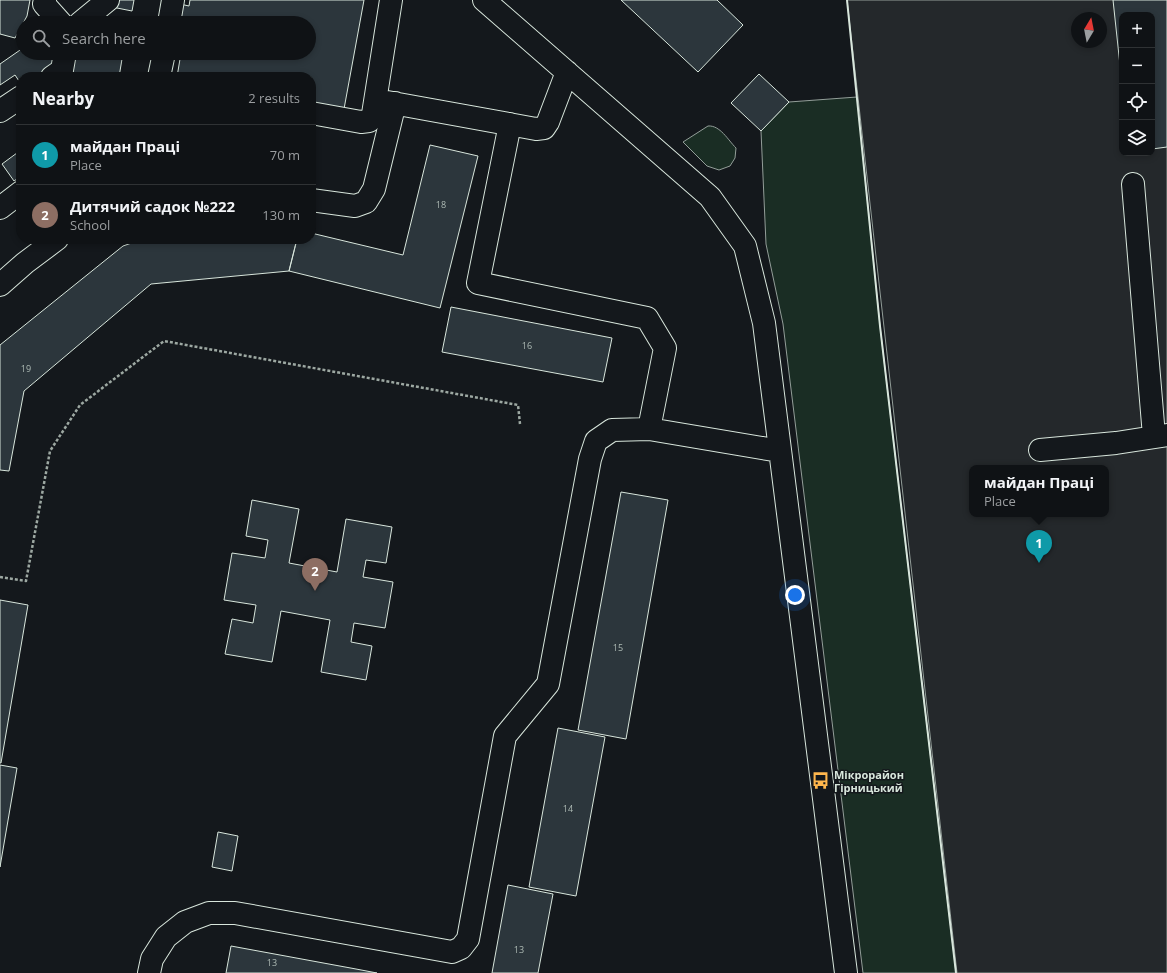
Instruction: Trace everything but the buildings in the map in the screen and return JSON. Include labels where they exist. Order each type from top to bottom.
[{"type":"street","points":[[44,0],[44,4],[55,16]]},
{"type":"street","points":[[89,16],[108,0]]},
{"type":"street","points":[[170,16],[173,0]]},
{"type":"street","points":[[316,201],[355,206],[366,202],[374,189],[385,101],[391,0]]},
{"type":"street","points":[[484,0],[710,197],[745,246],[764,323],[846,973]]},
{"type":"street","points":[[59,72],[62,70],[64,60]]},
{"type":"street","points":[[160,72],[163,60]]},
{"type":"street","points":[[385,101],[536,129],[544,128],[548,122],[567,72]]},
{"type":"street","points":[[0,111],[16,100]]},
{"type":"street","points":[[316,114],[361,122],[369,121],[373,114],[385,101]]},
{"type":"street","points":[[510,124],[478,283],[647,318],[665,348],[649,430]]},
{"type":"street","points":[[1040,450],[1116,443],[1161,436],[1133,184]]},
{"type":"street","points":[[0,208],[16,196]]},
{"type":"street","points":[[0,285],[25,263],[50,244]]},
{"type":"street","points":[[149,973],[152,959],[166,937],[185,922],[209,913],[235,913],[452,952],[461,948],[468,939],[505,736],[548,684],[590,459],[596,441],[612,430],[649,430],[780,451]]},
{"type":"path","points":[[0,577],[26,582],[50,452],[80,405],[164,341],[518,405],[520,424]]},
{"type":"green space","points":[[857,97],[880,326],[956,973],[863,973],[783,324],[766,244],[761,131],[789,102]]},
{"type":"green space","points":[[708,126],[712,126],[720,130],[736,148],[735,158],[730,166],[719,170],[707,166],[683,142]]},
{"type":"shaded area","points":[[847,0],[1167,0],[1167,973],[957,973]]},
{"type":"wall","points":[[847,0],[880,326],[956,973]]},
{"type":"place","name":"майдан Праці","points":[[1039,563]]},
{"type":"place","name":"Дитячий садок №222","points":[[315,591]]},
{"type":"place","name":"Мiкрорайон Гiрницький","points":[[821,780]]}]
